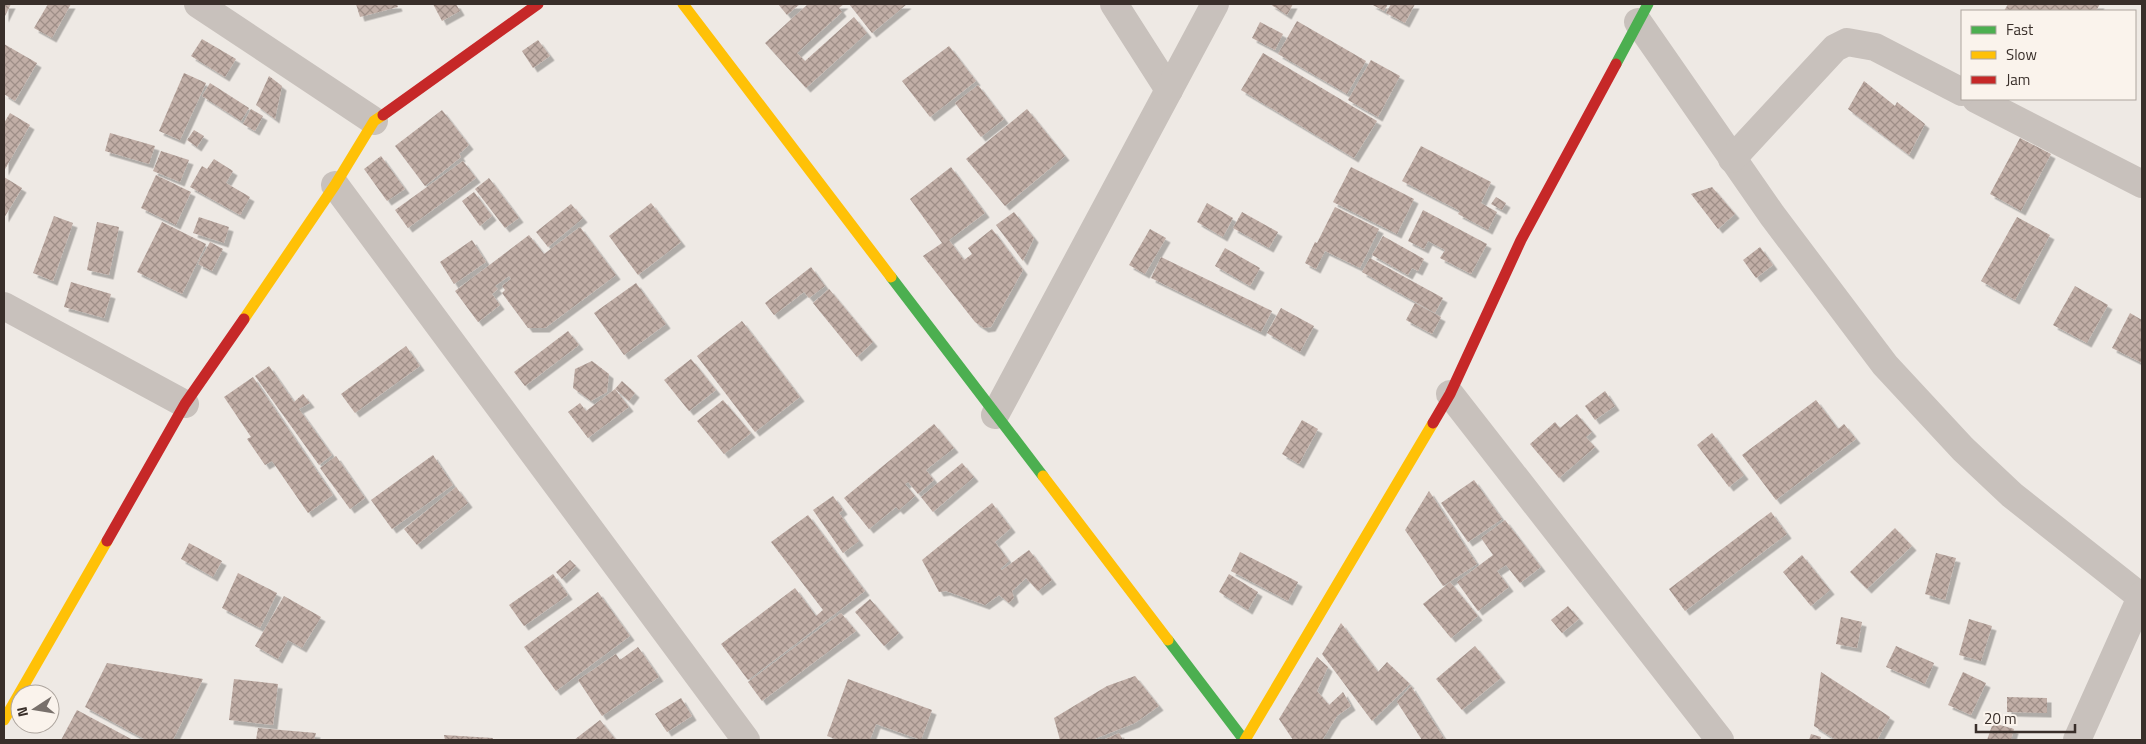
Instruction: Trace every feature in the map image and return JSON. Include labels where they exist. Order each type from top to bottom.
[{"type":"street","points":[[198,4],[374,121]]},
{"type":"street","points":[[5,716],[185,404],[335,185],[374,121],[538,4]]},
{"type":"street","points":[[683,4],[1245,740],[1450,394],[1521,240],[1643,13]]},
{"type":"street","points":[[1114,4],[1168,90]]},
{"type":"street","points":[[995,415],[1215,4]]},
{"type":"street","points":[[1643,13],[1732,159],[1885,365],[1957,442],[2012,495],[2142,596],[2077,740]]},
{"type":"street","points":[[1732,159],[1835,48],[1847,42],[1875,47],[1961,91]]},
{"type":"street","points":[[1978,100],[2142,184]]},
{"type":"street","points":[[335,185],[746,740]]},
{"type":"street","points":[[4,306],[185,404]]},
{"type":"street","points":[[1450,394],[1720,740]]},
{"type":"building","points":[[4,4],[11,4],[4,18]]},
{"type":"building","points":[[48,4],[71,4],[52,38],[34,28]]},
{"type":"building","points":[[356,4],[397,4],[398,7],[360,17]]},
{"type":"building","points":[[433,4],[456,4],[460,11],[442,21]]},
{"type":"building","points":[[778,4],[800,4],[787,15]]},
{"type":"building","points":[[808,4],[844,4],[839,8],[842,12],[797,53],[805,61],[854,17],[867,33],[806,88],[765,43]]},
{"type":"building","points":[[849,4],[907,4],[872,33]]},
{"type":"building","points":[[1270,4],[1293,4],[1287,15]]},
{"type":"building","points":[[1371,4],[1388,4],[1384,11]]},
{"type":"building","points":[[1391,4],[1415,4],[1405,23],[1386,13]]},
{"type":"building","points":[[2008,4],[2100,4],[2097,10],[2005,10]]},
{"type":"building","points":[[1297,21],[1366,61],[1347,94],[1278,54]]},
{"type":"building","points":[[1260,22],[1283,34],[1275,50],[1252,38]]},
{"type":"building","points":[[202,39],[236,59],[225,77],[191,56]]},
{"type":"building","points":[[538,40],[550,56],[533,68],[522,51]]},
{"type":"building","points":[[4,44],[37,63],[15,101],[4,94]]},
{"type":"building","points":[[949,46],[976,81],[930,117],[902,81]]},
{"type":"building","points":[[1263,53],[1377,121],[1354,158],[1241,90]]},
{"type":"building","points":[[1371,60],[1400,76],[1378,117],[1348,100]]},
{"type":"building","points":[[184,73],[206,83],[180,140],[159,131]]},
{"type":"building","points":[[269,76],[282,86],[275,119],[256,105]]},
{"type":"building","points":[[1864,81],[1895,106],[1897,102],[1925,124],[1909,155],[1848,109]]},
{"type":"building","points":[[210,83],[249,108],[241,121],[202,96]]},
{"type":"building","points":[[978,85],[1004,119],[981,137],[955,103]]},
{"type":"building","points":[[251,109],[263,116],[255,131],[243,124]]},
{"type":"building","points":[[1027,109],[1065,156],[1005,206],[966,159]]},
{"type":"building","points":[[442,110],[469,145],[459,154],[461,157],[425,186],[395,146]]},
{"type":"building","points":[[10,113],[30,125],[4,171],[4,123]]},
{"type":"building","points":[[194,130],[204,136],[197,147],[187,140]]},
{"type":"building","points":[[110,133],[155,146],[149,164],[105,151]]},
{"type":"building","points":[[2020,138],[2051,154],[2021,211],[1990,194]]},
{"type":"building","points":[[1421,146],[1491,182],[1481,203],[1497,212],[1488,230],[1458,214],[1460,211],[1402,181]]},
{"type":"building","points":[[161,151],[189,160],[180,182],[153,171]]},
{"type":"building","points":[[381,156],[405,189],[387,201],[364,169]]},
{"type":"building","points":[[214,159],[233,171],[226,183],[250,197],[240,215],[190,187],[202,166],[207,169]]},
{"type":"building","points":[[463,161],[476,178],[408,228],[395,210]]},
{"type":"building","points":[[951,167],[985,213],[949,240],[964,260],[972,254],[968,248],[992,229],[1023,270],[991,327],[984,328],[975,322],[923,256],[942,243],[910,199]]},
{"type":"building","points":[[1351,167],[1414,199],[1397,234],[1333,202]]},
{"type":"building","points":[[156,175],[191,192],[176,225],[141,208]]},
{"type":"building","points":[[4,177],[22,188],[4,218]]},
{"type":"building","points":[[489,178],[519,218],[505,228],[475,189]]},
{"type":"building","points":[[1712,187],[1735,214],[1718,229],[1691,194]]},
{"type":"building","points":[[474,192],[492,216],[480,226],[462,201]]},
{"type":"building","points":[[1496,197],[1506,203],[1502,210],[1491,204]]},
{"type":"building","points":[[651,203],[681,242],[638,275],[609,236]]},
{"type":"building","points":[[1207,203],[1233,218],[1223,237],[1197,222]]},
{"type":"building","points":[[571,204],[583,218],[548,247],[536,232]]},
{"type":"building","points":[[1335,207],[1379,229],[1360,268],[1325,251],[1316,269],[1305,263]]},
{"type":"building","points":[[1423,210],[1487,244],[1471,274],[1440,258],[1445,250],[1428,241],[1424,249],[1408,241]]},
{"type":"building","points":[[1014,212],[1034,238],[1023,261],[996,225]]},
{"type":"building","points":[[1242,212],[1278,232],[1269,248],[1233,228]]},
{"type":"building","points":[[54,216],[73,223],[53,281],[33,273]]},
{"type":"building","points":[[199,217],[229,227],[224,243],[193,233]]},
{"type":"building","points":[[2017,217],[2050,235],[2015,300],[1981,281]]},
{"type":"building","points":[[97,222],[119,227],[109,275],[87,270]]},
{"type":"building","points":[[162,222],[206,244],[182,294],[137,272]]},
{"type":"building","points":[[580,227],[616,275],[545,328],[528,328],[502,293],[505,290],[502,286],[511,279],[509,276],[495,286],[498,289],[492,294],[500,305],[478,322],[455,291],[529,235],[544,254]]},
{"type":"building","points":[[1150,229],[1166,238],[1145,274],[1129,265]]},
{"type":"building","points":[[1383,236],[1424,259],[1418,271],[1412,268],[1408,275],[1372,255]]},
{"type":"building","points":[[472,240],[486,262],[454,284],[440,262]]},
{"type":"building","points":[[210,242],[223,249],[212,271],[198,264]]},
{"type":"building","points":[[1760,247],[1773,265],[1756,278],[1743,260]]},
{"type":"building","points":[[1225,248],[1260,268],[1250,286],[1215,266]]},
{"type":"building","points":[[1161,257],[1272,311],[1261,332],[1151,278]]},
{"type":"building","points":[[1370,258],[1443,298],[1435,313],[1362,272]]},
{"type":"building","points":[[811,267],[825,286],[809,298],[804,292],[774,315],[765,303]]},
{"type":"building","points":[[71,282],[111,294],[104,318],[64,307]]},
{"type":"building","points":[[636,283],[666,324],[624,355],[594,313]]},
{"type":"building","points":[[2075,286],[2108,305],[2087,343],[2053,325]]},
{"type":"building","points":[[829,289],[873,342],[857,357],[813,303]]},
{"type":"building","points":[[1415,303],[1441,317],[1432,334],[1406,320]]},
{"type":"building","points":[[1281,308],[1314,326],[1300,352],[1267,333]]},
{"type":"building","points":[[2130,313],[2142,320],[2142,363],[2112,348]]},
{"type":"building","points":[[742,321],[800,397],[755,432],[697,356]]},
{"type":"building","points":[[568,331],[579,345],[525,386],[514,372]]},
{"type":"building","points":[[406,346],[420,366],[355,413],[341,394]]},
{"type":"building","points":[[691,359],[716,390],[689,411],[664,380]]},
{"type":"building","points":[[592,361],[609,374],[607,392],[591,401],[573,388],[575,369]]},
{"type":"building","points":[[269,366],[294,402],[303,394],[310,403],[299,409],[332,455],[319,465],[255,376]]},
{"type":"building","points":[[253,377],[333,495],[308,513],[272,461],[265,465],[247,439],[251,437],[224,397]]},
{"type":"building","points":[[622,381],[635,393],[629,401],[615,389]]},
{"type":"building","points":[[615,389],[629,407],[588,438],[568,412],[580,403],[586,411]]},
{"type":"building","points":[[1605,391],[1615,406],[1595,420],[1585,406]]},
{"type":"building","points":[[723,400],[751,433],[724,454],[697,421]]},
{"type":"building","points":[[1816,400],[1838,429],[1844,424],[1856,439],[1776,500],[1742,455]]},
{"type":"building","points":[[1577,414],[1592,432],[1586,437],[1595,447],[1559,478],[1530,444],[1555,422],[1560,428]]},
{"type":"building","points":[[1302,420],[1318,429],[1299,464],[1282,454]]},
{"type":"building","points":[[934,424],[954,448],[926,470],[934,480],[918,494],[908,482],[905,484],[915,496],[899,510],[896,507],[869,529],[844,498]]},
{"type":"building","points":[[1712,433],[1744,475],[1729,487],[1697,445]]},
{"type":"building","points":[[433,455],[453,485],[392,529],[371,500]]},
{"type":"building","points":[[336,456],[365,498],[350,509],[320,468]]},
{"type":"building","points":[[962,463],[974,477],[933,512],[921,497]]},
{"type":"building","points":[[1474,480],[1502,519],[1468,542],[1441,503]]},
{"type":"building","points":[[456,487],[468,503],[417,545],[404,529]]},
{"type":"building","points":[[1429,491],[1477,564],[1443,586],[1405,530]]},
{"type":"building","points":[[833,496],[843,510],[839,513],[859,541],[843,553],[813,510]]},
{"type":"building","points":[[992,503],[1011,528],[995,542],[1009,561],[1000,569],[1002,570],[1029,550],[1052,580],[1038,591],[1026,578],[1012,591],[1014,598],[1009,603],[999,595],[985,605],[946,591],[939,592],[922,560]]},
{"type":"building","points":[[1771,512],[1787,534],[1685,611],[1669,589]]},
{"type":"building","points":[[808,515],[865,591],[748,680],[721,644],[795,588],[816,616],[823,610],[771,542]]},
{"type":"building","points":[[1505,520],[1541,567],[1520,583],[1506,565],[1497,571],[1509,587],[1478,611],[1457,582],[1493,555],[1481,538]]},
{"type":"building","points":[[1895,528],[1912,546],[1867,589],[1850,572]]},
{"type":"building","points":[[189,543],[222,561],[213,577],[181,559]]},
{"type":"building","points":[[1240,552],[1298,582],[1288,601],[1231,571]]},
{"type":"building","points":[[1936,553],[1956,558],[1945,600],[1925,594]]},
{"type":"building","points":[[1802,555],[1830,590],[1811,606],[1783,572]]},
{"type":"building","points":[[570,560],[576,566],[562,579],[556,572]]},
{"type":"building","points":[[238,573],[277,593],[260,628],[222,608]]},
{"type":"building","points":[[553,574],[568,595],[524,626],[509,605]]},
{"type":"building","points":[[1229,574],[1258,592],[1248,610],[1219,592]]},
{"type":"building","points":[[1450,582],[1478,616],[1451,638],[1423,604]]},
{"type":"building","points":[[598,592],[630,636],[556,691],[524,647]]},
{"type":"building","points":[[284,596],[321,617],[302,648],[288,640],[278,659],[255,646]]},
{"type":"building","points":[[870,599],[899,633],[884,646],[855,612]]},
{"type":"building","points":[[1568,606],[1579,619],[1562,633],[1551,620]]},
{"type":"building","points":[[841,613],[856,631],[762,701],[748,682]]},
{"type":"building","points":[[1841,617],[1862,622],[1857,648],[1836,644]]},
{"type":"building","points":[[1969,619],[1992,626],[1981,661],[1959,655]]},
{"type":"building","points":[[1341,623],[1378,672],[1387,662],[1410,684],[1372,721],[1322,654]]},
{"type":"building","points":[[1475,646],[1501,678],[1462,710],[1436,679]]},
{"type":"building","points":[[1896,646],[1934,663],[1925,684],[1886,667]]},
{"type":"building","points":[[638,647],[659,677],[602,716],[578,680],[616,654],[620,660]]},
{"type":"building","points":[[1317,657],[1328,667],[1317,691],[1329,705],[1343,692],[1351,706],[1337,716],[1324,740],[1293,740],[1279,719]]},
{"type":"building","points":[[107,663],[203,679],[173,740],[146,740],[85,707]]},
{"type":"building","points":[[1821,672],[1890,717],[1877,740],[1836,740],[1814,726]]},
{"type":"building","points":[[1963,672],[1986,683],[1971,715],[1948,705]]},
{"type":"building","points":[[1135,676],[1159,706],[1135,723],[1092,740],[1060,740],[1054,718],[1107,686]]},
{"type":"building","points":[[234,679],[278,684],[273,725],[229,720]]},
{"type":"building","points":[[848,679],[932,710],[921,740],[876,724],[870,740],[838,740],[827,736]]},
{"type":"building","points":[[1411,686],[1445,740],[1422,740],[1397,702]]},
{"type":"building","points":[[2007,697],[2047,698],[2047,713],[2007,712]]},
{"type":"building","points":[[681,698],[692,716],[667,732],[655,714]]},
{"type":"building","points":[[77,710],[133,740],[61,740]]},
{"type":"building","points":[[600,720],[616,740],[574,740]]},
{"type":"building","points":[[1993,723],[2014,729],[2011,740],[1987,740]]},
{"type":"building","points":[[258,728],[316,733],[314,740],[256,740]]},
{"type":"building","points":[[1119,733],[1123,740],[1103,740]]},
{"type":"building","points":[[1811,734],[1821,737],[1820,740],[1809,740]]},
{"type":"building","points":[[444,735],[493,738],[493,740],[445,740]]},
{"type":"traffic: fast","points":[[1616,64],[1648,4]]},
{"type":"traffic: fast","points":[[891,277],[1043,476]]},
{"type":"traffic: fast","points":[[1168,640],[1244,740]]},
{"type":"traffic: slow","points":[[683,4],[891,277]]},
{"type":"traffic: slow","points":[[244,319],[335,185],[374,121],[383,115]]},
{"type":"traffic: slow","points":[[1245,740],[1433,423]]},
{"type":"traffic: slow","points":[[1043,476],[1168,640]]},
{"type":"traffic: slow","points":[[4,720],[107,541]]},
{"type":"traffic: jam","points":[[383,115],[538,4]]},
{"type":"traffic: jam","points":[[1433,423],[1450,394],[1521,240],[1616,64]]},
{"type":"traffic: jam","points":[[107,541],[185,404],[244,319]]}]
